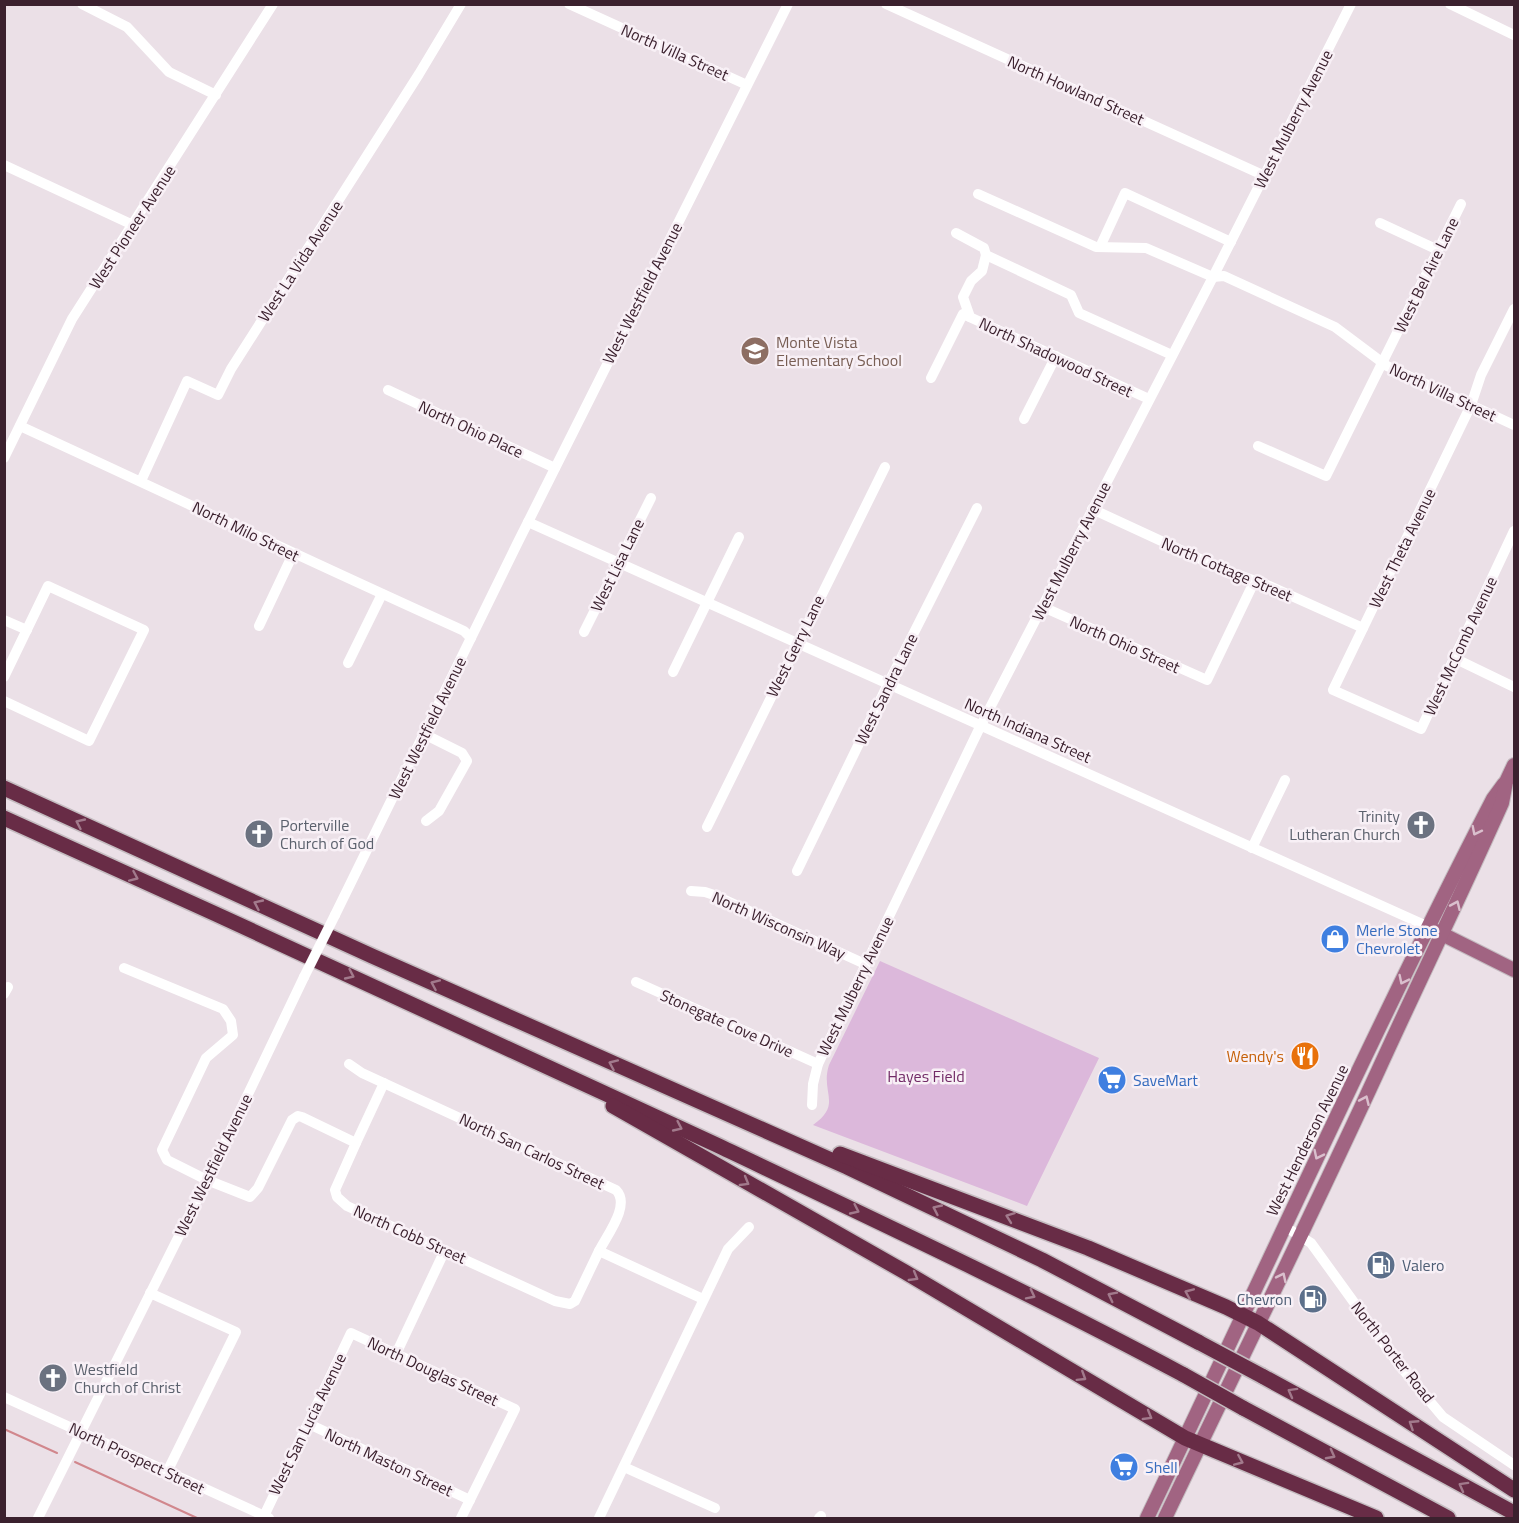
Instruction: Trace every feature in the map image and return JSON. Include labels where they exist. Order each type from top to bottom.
[{"type":"highway","points":[[4,788],[969,1224],[1200,1343],[1515,1514]]},
{"type":"highway","points":[[4,818],[530,1058],[993,1276],[1184,1375],[1448,1518]]},
{"type":"highway","points":[[530,1058],[905,1272],[1185,1438],[1376,1518]]},
{"type":"highway","points":[[667,1087],[714,1101],[853,1159],[1021,1221],[1258,1323],[1515,1490]]},
{"type":"main road","name":"West Henderson Avenue","points":[[1148,1518],[1345,1099],[1492,799],[1506,782],[1515,765]]},
{"type":"main road","name":"West Henderson Avenue","points":[[1165,1518],[1302,1235],[1443,934],[1502,803],[1506,782]]},
{"type":"main road","name":"North Indiana Street","points":[[1429,927],[1515,970]]},
{"type":"main road","points":[[1378,1070],[1373,1068],[1374,1055],[1388,1022],[1390,1007]]},
{"type":"main road","points":[[1317,1202],[1318,1187],[1349,1111],[1345,1099]]},
{"type":"street","points":[[82,4],[127,27],[169,72],[216,95]]},
{"type":"street","name":"West Pioneer Avenue","points":[[4,458],[72,320],[273,4]]},
{"type":"street","name":"West La Vida Avenue","points":[[141,481],[187,381],[218,395],[231,369],[461,4]]},
{"type":"street","name":"North Villa Street","points":[[569,4],[747,85]]},
{"type":"street","name":"West Westfield Avenue","points":[[38,1518],[207,1180],[304,977],[528,522],[788,4]]},
{"type":"street","name":"North Howland Street","points":[[886,4],[1265,176]]},
{"type":"street","name":"West Mulberry Avenue","points":[[812,1105],[813,1083],[818,1064],[980,727],[1265,176],[1351,4]]},
{"type":"street","points":[[1450,4],[1515,35]]},
{"type":"street","points":[[4,165],[133,225]]},
{"type":"street","points":[[978,194],[1100,247],[1125,193],[1231,242]]},
{"type":"street","name":"West Bel Aire Lane","points":[[1258,446],[1326,476],[1461,204]]},
{"type":"street","points":[[1380,223],[1438,250]]},
{"type":"street","points":[[931,378],[967,316],[963,297],[971,281],[982,271],[986,255],[984,248],[956,233]]},
{"type":"street","name":"North Villa Street","points":[[1100,247],[1146,248],[1213,277],[1224,276],[1335,327],[1382,363],[1515,425]]},
{"type":"street","points":[[986,255],[1071,295],[1079,313],[1172,355]]},
{"type":"street","name":"West Theta Avenue","points":[[1421,729],[1333,690],[1471,405],[1481,375],[1515,309]]},
{"type":"street","name":"North Shadowood Street","points":[[967,316],[1149,399]]},
{"type":"street","points":[[1024,419],[1056,356]]},
{"type":"street","name":"North Ohio Place","points":[[388,390],[555,468]]},
{"type":"street","name":"North Milo Street","points":[[20,426],[464,631],[471,638]]},
{"type":"street","name":"West Gerry Lane","points":[[706,827],[885,467]]},
{"type":"street","name":"West Lisa Lane","points":[[584,632],[651,498]]},
{"type":"street","name":"West Sandra Lane","points":[[797,870],[977,508]]},
{"type":"street","name":"North Cottage Street","points":[[1092,509],[1224,570],[1255,580],[1363,628]]},
{"type":"street","name":"North Indiana Street","points":[[528,522],[1429,927]]},
{"type":"street","name":"West McComb Avenue","points":[[1421,729],[1515,531]]},
{"type":"street","points":[[673,672],[739,537]]},
{"type":"street","points":[[259,626],[293,554]]},
{"type":"street","name":"North Ohio Street","points":[[1043,607],[1207,680],[1255,580]]},
{"type":"street","points":[[4,677],[48,586],[144,630],[88,741],[4,701]]},
{"type":"street","points":[[348,663],[382,594]]},
{"type":"street","points":[[4,620],[27,630]]},
{"type":"street","points":[[1454,658],[1515,687]]},
{"type":"street","points":[[424,734],[462,753],[466,761],[440,812],[426,821]]},
{"type":"street","points":[[1252,848],[1285,780]]},
{"type":"street","name":"North Wisconsin Way","points":[[691,891],[714,895],[865,964]]},
{"type":"street","points":[[124,968],[223,1009],[231,1021],[233,1035],[207,1058],[162,1150],[167,1160],[207,1180],[244,1195],[253,1196],[292,1120],[298,1116],[356,1143],[384,1083]]},
{"type":"street","name":"Stonegate Cove Drive","points":[[636,981],[818,1064]]},
{"type":"street","name":"North San Carlos Street","points":[[349,1065],[616,1190],[620,1194],[622,1206],[599,1251]]},
{"type":"street","name":"North Cobb Street","points":[[356,1143],[335,1191],[337,1197],[347,1206],[555,1301],[570,1304],[578,1297],[599,1251]]},
{"type":"street","name":"North Porter Road","points":[[1284,1226],[1302,1235],[1311,1243],[1400,1366],[1443,1417],[1515,1465]]},
{"type":"street","points":[[599,1518],[728,1249],[736,1238],[749,1227]]},
{"type":"street","points":[[396,1354],[445,1250]]},
{"type":"street","points":[[599,1251],[703,1299]]},
{"type":"street","points":[[150,1293],[236,1332],[167,1472]]},
{"type":"street","name":"North Douglas Street","points":[[351,1333],[515,1410],[470,1500]]},
{"type":"street","name":"West San Lucia Avenue","points":[[267,1517],[351,1333]]},
{"type":"street","name":"North Prospect Street","points":[[4,1397],[267,1517]]},
{"type":"street","name":"North Maston Street","points":[[309,1424],[470,1500]]},
{"type":"street","points":[[624,1467],[715,1508]]},
{"type":"street","points":[[461,1518],[470,1500]]},
{"type":"green space","name":"Hayes Field","points":[[880,961],[1099,1058],[1027,1206],[813,1125],[822,1118],[829,1104],[827,1075],[829,1065]]},
{"type":"waterway","points":[[4,1429],[57,1453]]},
{"type":"waterway","points":[[75,1462],[197,1518]]},
{"type":"place","name":"Monte Vista Elementary School","points":[[755,351]]},
{"type":"place","name":"Trinity Lutheran Church","points":[[1421,825]]},
{"type":"place","name":"Porterville Church of God","points":[[259,834]]},
{"type":"place","name":"Merle Stone Chevrolet","points":[[1335,939]]},
{"type":"place","name":"Wendy's","points":[[1305,1056]]},
{"type":"place","name":"SaveMart","points":[[1112,1080]]},
{"type":"place","name":"Valero","points":[[1381,1265]]},
{"type":"place","name":"Chevron","points":[[1313,1299]]},
{"type":"place","name":"Westfield Church of Christ","points":[[53,1378]]},
{"type":"place","name":"Shell","points":[[1124,1467]]}]
